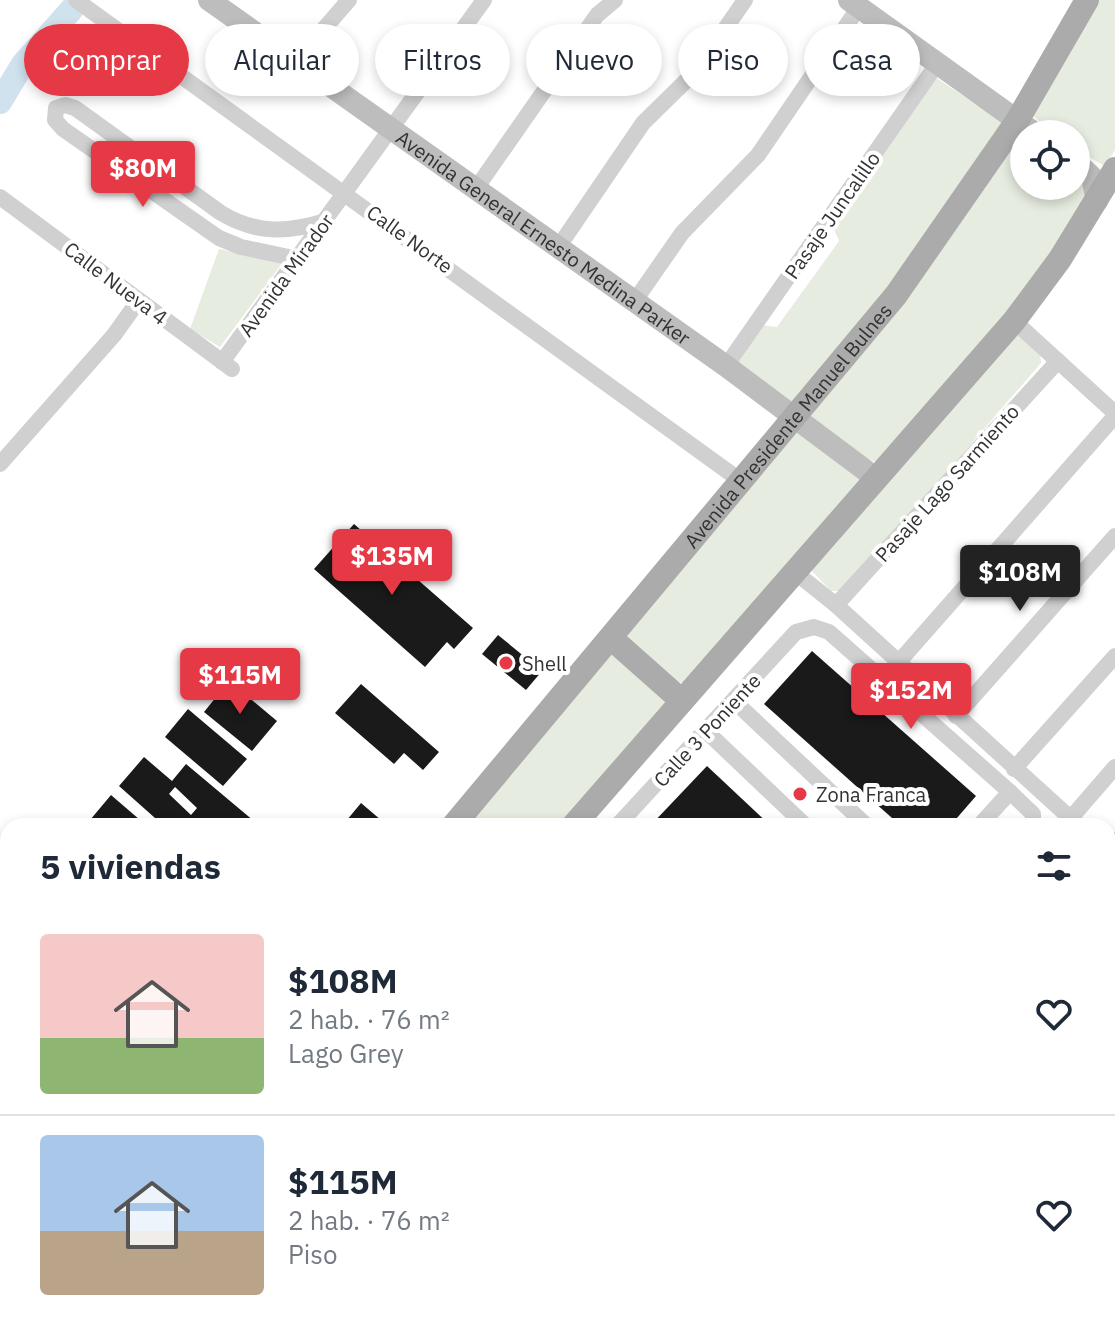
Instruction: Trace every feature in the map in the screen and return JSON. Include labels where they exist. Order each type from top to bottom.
[{"type":"main road","name":"Avenida Presidente Manuel Bulnes","points":[[1030,120],[1087,0]]},
{"type":"main road","name":"Avenida Presidente Manuel Bulnes","points":[[460,818],[795,418],[1010,149]]},
{"type":"main road","points":[[580,818],[1014,321],[1097,201],[1115,169]]},
{"type":"main road","points":[[611,638],[682,701]]},
{"type":"street","name":"Calle Norte","points":[[76,0],[348,190],[741,481]]},
{"type":"street","points":[[328,24],[349,0]]},
{"type":"street","name":"Avenida Mirador","points":[[227,366],[298,259],[484,0]]},
{"type":"street","points":[[475,190],[597,15],[615,0]]},
{"type":"street","points":[[557,249],[643,123],[696,71],[745,0]]},
{"type":"street","name":"Avenida General Ernesto Medina Parker","points":[[214,2],[244,24]]},
{"type":"street","points":[[634,302],[682,233],[758,155],[854,4],[1017,120]]},
{"type":"street","name":"Pasaje Juncalillo","points":[[726,366],[937,64]]},
{"type":"street","name":"Avenida General Ernesto Medina Parker","points":[[343,96],[726,366],[877,479]]},
{"type":"street","points":[[298,259],[241,247],[219,238],[59,126],[54,114],[56,108],[65,105],[75,108],[221,213],[245,226],[287,230],[326,221]]},
{"type":"street","points":[[1090,175],[1097,201]]},
{"type":"street","name":"Calle Nueva 4","points":[[0,197],[227,366]]},
{"type":"street","points":[[0,464],[114,335],[139,300]]},
{"type":"street","points":[[897,664],[1115,415],[1014,321]]},
{"type":"street","name":"Pasaje Lago Sarmiento","points":[[836,605],[1058,361]]},
{"type":"street","points":[[956,716],[1115,536]]},
{"type":"street","points":[[796,573],[836,605],[897,664],[1069,818]]},
{"type":"street","name":"Calle 3 Poniente","points":[[625,818],[735,702],[796,632],[814,627],[829,632],[1010,792]]},
{"type":"street","points":[[1014,769],[1115,656]]},
{"type":"street","points":[[735,702],[858,818]]},
{"type":"street","points":[[707,732],[798,818]]},
{"type":"street","points":[[1077,818],[1115,767]]},
{"type":"street","points":[[986,818],[1010,792],[1033,818]]},
{"type":"shaded area","points":[[1095,0],[1115,0],[1115,150],[1105,166],[1090,158],[1090,120],[1038,120],[1032,115]]},
{"type":"shaded area","points":[[935,77],[1002,122],[903,269],[794,403],[731,364],[759,325],[777,327],[839,241],[831,222]]},
{"type":"shaded area","points":[[1010,150],[1010,200],[1083,200],[1035,282],[876,462],[811,417],[810,410]]},
{"type":"shaded area","points":[[219,249],[283,262],[220,347],[190,329]]},
{"type":"shaded area","points":[[1019,335],[1040,350],[1041,363],[844,591],[831,591],[809,568],[1006,338]]},
{"type":"shaded area","points":[[799,432],[861,480],[684,683],[676,682],[632,647],[625,633],[787,437]]},
{"type":"shaded area","points":[[613,652],[669,700],[570,818],[463,818]]},
{"type":"building","points":[[354,524],[473,628],[454,649],[447,642],[425,667],[314,569]]},
{"type":"building","points":[[498,635],[542,671],[526,690],[482,654]]},
{"type":"building","points":[[812,651],[976,796],[957,818],[892,818],[764,704]]},
{"type":"building","points":[[229,681],[277,721],[252,751],[204,712]]},
{"type":"building","points":[[361,684],[439,752],[423,770],[404,753],[394,764],[335,713]]},
{"type":"building","points":[[188,709],[247,759],[223,786],[165,737]]},
{"type":"building","points":[[144,757],[172,781],[186,764],[250,818],[155,818],[119,786]],"holes":[[[175,787],[197,808],[191,815],[169,794]]]},
{"type":"building","points":[[707,766],[762,818],[658,818]]},
{"type":"building","points":[[111,795],[138,818],[92,818]]},
{"type":"building","points":[[361,803],[379,818],[349,818]]},
{"type":"waterway","points":[[0,102],[23,64],[72,9]]},
{"type":"place","name":"Shell","points":[[506,663]]},
{"type":"place","name":"Zona Franca","points":[[800,794]]}]
